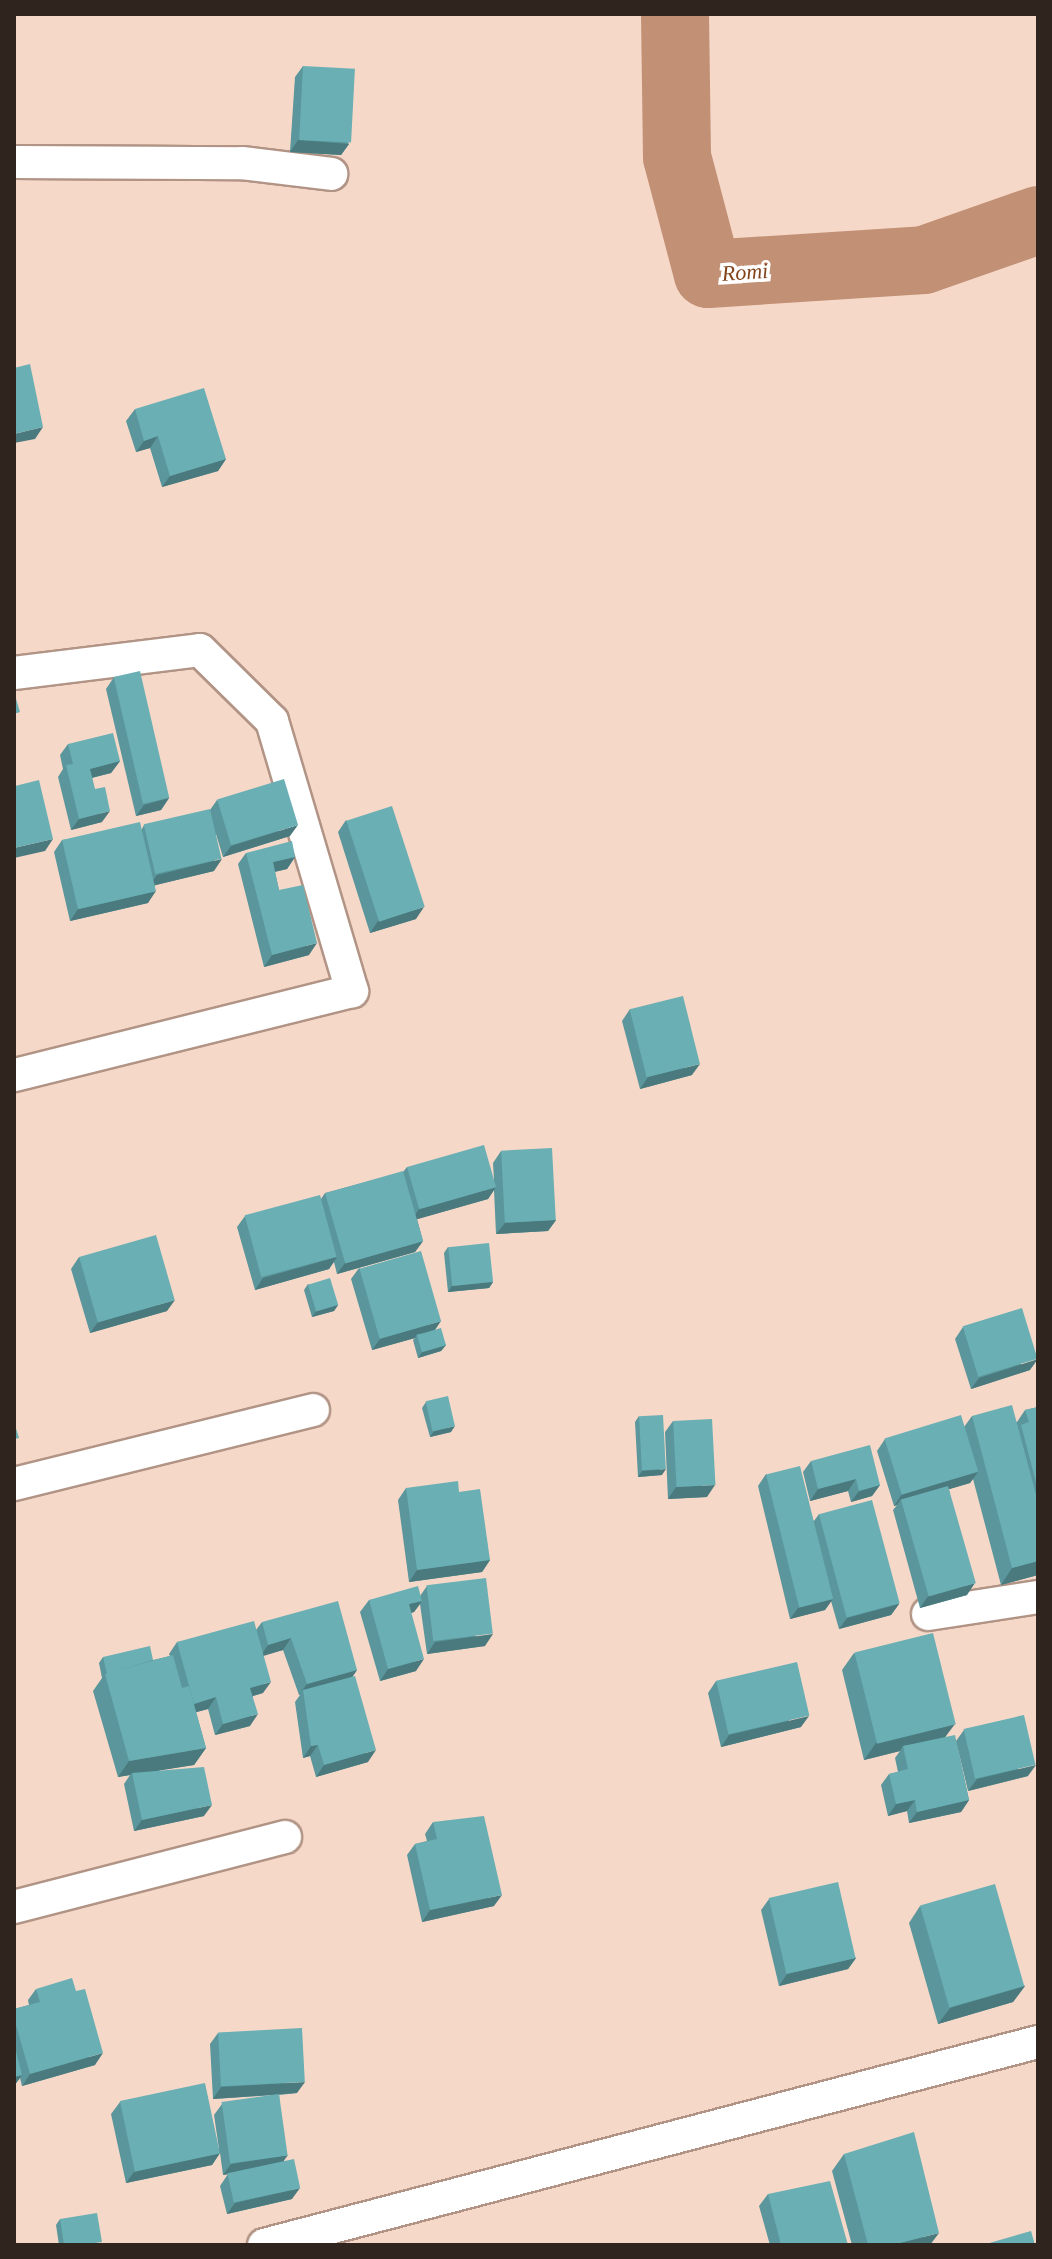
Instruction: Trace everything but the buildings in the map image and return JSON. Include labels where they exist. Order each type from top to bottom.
[{"type":"street","points":[[14,162],[242,163],[331,174]]},
{"type":"street","points":[[14,673],[200,650],[272,721],[352,991],[14,1075]]},
{"type":"street","points":[[14,1484],[313,1410]]},
{"type":"street","points":[[928,1614],[1038,1597]]},
{"type":"street","points":[[14,1907],[285,1837]]},
{"type":"street","points":[[264,2245],[1038,2042]]},
{"type":"waterway","name":"Romi","points":[[675,14],[677,157],[708,274],[924,260],[1038,220]]}]
